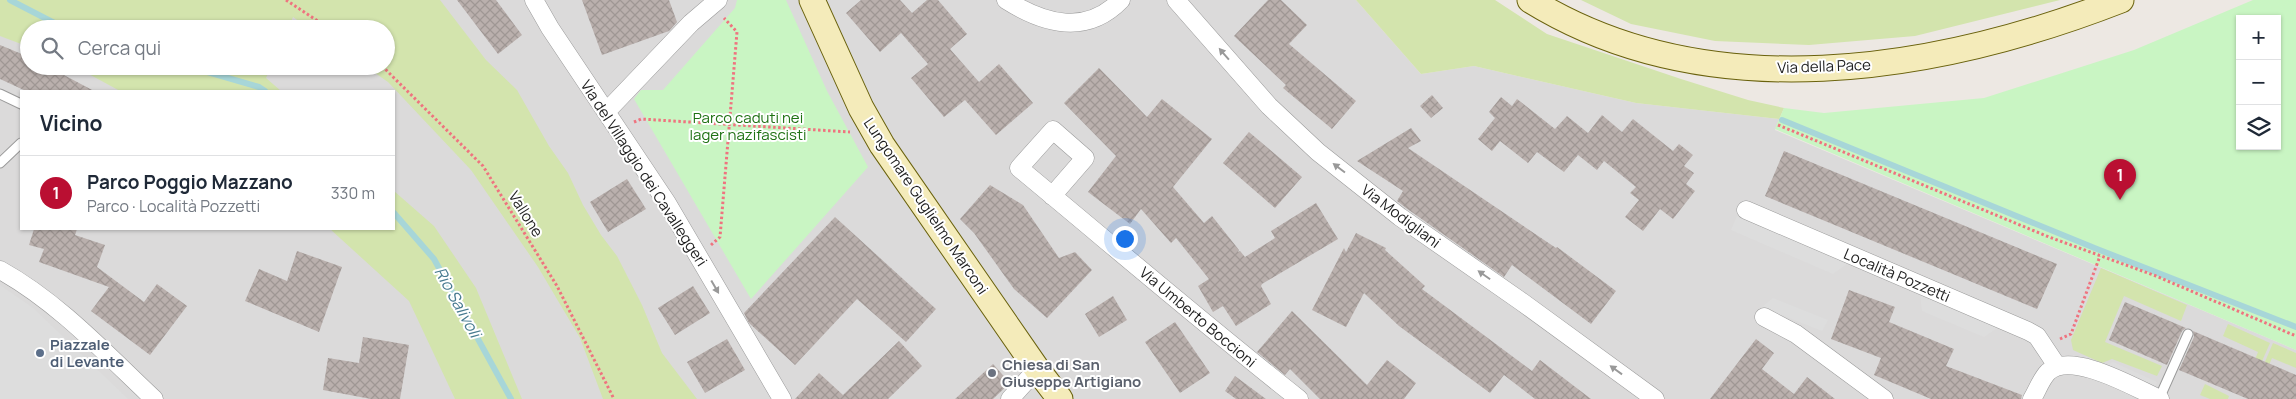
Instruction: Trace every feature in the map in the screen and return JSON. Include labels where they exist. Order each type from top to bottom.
[{"type":"street","name":"Via del Villaggio dei Cavalleggeri","points":[[534,0],[550,28],[667,203],[782,399]]},
{"type":"street","points":[[1006,0],[1045,19],[1064,23],[1082,22],[1099,17],[1110,11],[1120,0]]},
{"type":"street","name":"Via Modigliani","points":[[1176,0],[1269,106],[1318,152],[1400,217],[1522,302],[1655,399]]},
{"type":"street","name":"Via della Pace","points":[[1530,0],[1585,29],[1633,46],[1677,58],[1743,67],[1802,68],[1902,62],[2020,35],[2121,0]]},
{"type":"street","points":[[606,112],[691,22],[715,2]]},
{"type":"street","name":"Lungomare Guglielmo Marconi","points":[[817,5],[860,108],[875,133],[1037,369],[1060,399]]},
{"type":"street","name":"Via Umberto Boccioni","points":[[1052,196],[1299,399]]},
{"type":"street","name":"Località Pozzetti","points":[[1746,210],[2028,331],[2037,336],[2056,366]]},
{"type":"street","points":[[0,270],[32,290],[56,309],[154,399]]},
{"type":"street","points":[[1764,317],[1796,334],[1884,399]]},
{"type":"street","points":[[2032,399],[2047,373],[2056,366],[2069,364],[2088,367],[2160,399]]},
{"type":"street","points":[[1010,399],[1037,369]]},
{"type":"lane","points":[[0,94],[20,104]]},
{"type":"lane","points":[[0,163],[20,144]]},
{"type":"lane","points":[[2160,399],[2188,334]]},
{"type":"path","points":[[286,0],[316,20]]},
{"type":"path","points":[[698,256],[720,237],[730,126],[736,32],[715,2]]},
{"type":"path","name":"Vallone","points":[[391,75],[483,166],[557,286],[614,399]]},
{"type":"path","points":[[618,129],[641,119],[730,126],[875,133]]},
{"type":"path","points":[[1778,125],[2100,256],[2156,276],[2296,336]]},
{"type":"path","points":[[2044,346],[2049,341],[2064,338],[2071,334],[2100,256]]},
{"type":"shaded area","points":[[0,0],[1356,0],[1421,74],[1474,66],[1636,103],[1779,119],[1775,130],[2296,350],[2296,399],[0,399]]},
{"type":"shaded area","points":[[1737,216],[1848,263],[1833,274],[1731,230]]},
{"type":"shaded area","name":"Piazzale di Levante","points":[[0,285],[33,308],[128,399],[0,399]]},
{"type":"shaded area","points":[[1920,294],[2000,326],[1984,337],[1922,311]]},
{"type":"shaded area","points":[[1773,298],[1828,320],[1822,331],[1762,307]]},
{"type":"shaded area","points":[[2113,362],[2157,382],[2154,390],[2103,367]]},
{"type":"green space","points":[[0,0],[440,0],[486,60],[517,90],[549,146],[568,173],[583,205],[601,235],[617,256],[642,305],[662,353],[697,399],[603,399],[580,338],[538,267],[471,170],[388,82],[378,75],[395,75],[395,20],[297,20],[293,17],[292,20],[20,20],[20,44],[0,36]]},
{"type":"green space","name":"Parco caduti nei lager nazifascisti","points":[[737,0],[786,0],[827,91],[868,167],[751,299],[634,99],[641,90],[663,90],[735,8]]},
{"type":"green space","points":[[1356,0],[1495,0],[1547,34],[1748,100],[1784,108],[1775,129],[1779,119],[1636,103],[1474,66],[1421,74]]},
{"type":"green space","points":[[1581,0],[2060,0],[1915,36],[1809,45],[1715,41],[1631,24]]},
{"type":"green space","points":[[2253,0],[2296,0],[2296,350],[1775,129],[1784,108],[1824,113],[1984,98],[2134,50]]},
{"type":"green space","points":[[91,75],[267,75],[266,78],[280,90],[118,90]]},
{"type":"green space","points":[[395,192],[434,226],[476,288],[522,399],[455,399],[409,301],[331,230],[395,230]]},
{"type":"green space","points":[[2101,268],[2187,305],[2181,321],[2124,296],[2105,342],[2162,366],[2157,376],[2112,359],[2102,363],[2073,350],[2071,340]]},
{"type":"green space","points":[[2228,324],[2270,343],[2259,368],[2253,365],[2258,352],[2223,336]]},
{"type":"green space","points":[[2273,343],[2296,353],[2296,368],[2272,358],[2255,399],[2249,399]]},
{"type":"green space","points":[[2205,384],[2229,396],[2228,399],[2210,399],[2200,395]]},
{"type":"building","points":[[457,0],[496,0],[522,35],[498,54]]},
{"type":"building","points":[[582,0],[669,0],[677,22],[669,31],[602,55]]},
{"type":"building","points":[[861,0],[900,0],[912,13],[927,0],[938,0],[967,34],[950,49],[979,82],[999,64],[1033,103],[996,135],[965,100],[944,117],[911,78],[928,64],[901,33],[880,52],[846,13]]},
{"type":"building","points":[[1268,0],[1281,0],[1307,25],[1289,44],[1356,101],[1332,129],[1283,88],[1286,85],[1234,36]]},
{"type":"building","points":[[0,45],[20,53],[20,75],[64,75],[92,90],[24,90],[0,79]]},
{"type":"building","points":[[1099,68],[1147,117],[1162,99],[1212,139],[1173,187],[1204,223],[1212,216],[1239,250],[1238,252],[1240,251],[1245,257],[1275,238],[1271,231],[1316,203],[1338,239],[1262,284],[1261,286],[1271,304],[1236,326],[1223,306],[1213,312],[1198,286],[1209,279],[1176,238],[1171,243],[1141,209],[1130,224],[1088,192],[1116,156],[1064,103]]},
{"type":"building","points":[[1432,95],[1443,108],[1431,118],[1420,106]]},
{"type":"building","points":[[1501,97],[1512,106],[1517,99],[1555,129],[1567,116],[1588,133],[1602,115],[1622,132],[1633,119],[1673,151],[1679,144],[1693,155],[1684,166],[1694,173],[1686,184],[1695,191],[1673,219],[1660,209],[1643,231],[1625,217],[1639,200],[1630,193],[1636,187],[1604,161],[1597,170],[1578,155],[1564,172],[1537,152],[1528,163],[1500,141],[1492,151],[1478,139],[1495,118],[1489,112]]},
{"type":"building","points":[[1411,128],[1421,141],[1408,148],[1557,247],[1616,291],[1591,324],[1512,265],[1504,277],[1397,201],[1403,191],[1357,161]]},
{"type":"building","points":[[1249,132],[1302,177],[1275,208],[1223,163]]},
{"type":"building","points":[[1784,151],[2057,264],[2037,309],[1765,196]]},
{"type":"building","points":[[627,179],[646,209],[608,232],[590,202]]},
{"type":"building","points":[[990,185],[1023,205],[1059,258],[1075,252],[1092,270],[1047,318],[1014,289],[974,233],[960,219]]},
{"type":"building","points":[[835,217],[936,309],[906,342],[857,299],[795,365],[749,323],[744,313]]},
{"type":"building","points":[[34,230],[77,230],[75,235],[105,245],[97,267],[144,302],[157,284],[187,306],[150,355],[91,311],[109,287],[39,262],[44,249],[29,245]]},
{"type":"building","points":[[1356,233],[1386,248],[1385,250],[1425,286],[1422,289],[1532,371],[1540,360],[1591,399],[1535,399],[1504,375],[1490,393],[1399,326],[1364,293],[1346,327],[1312,310],[1344,248],[1346,252]]},
{"type":"building","points":[[297,251],[342,267],[319,332],[245,301],[259,269],[287,281]]},
{"type":"building","points":[[693,286],[710,313],[675,335],[658,308]]},
{"type":"building","points":[[1849,290],[1895,307],[1889,322],[1954,349],[1946,366],[2022,395],[2021,399],[1931,399],[1874,375],[1881,358],[1831,339]]},
{"type":"building","points":[[1113,296],[1127,320],[1099,337],[1085,314]]},
{"type":"building","points":[[2125,302],[2186,328],[2182,331],[2167,365],[2109,340]]},
{"type":"building","points":[[1292,311],[1367,385],[1387,360],[1416,383],[1404,399],[1320,399],[1290,369],[1285,375],[1257,352]]},
{"type":"building","points":[[1175,322],[1210,373],[1180,393],[1145,342]]},
{"type":"building","points":[[2193,331],[2296,375],[2296,399],[2248,399],[2179,370],[2194,337]]},
{"type":"building","points":[[363,337],[409,345],[400,399],[371,399],[323,390],[328,358],[359,363]]},
{"type":"building","points":[[727,339],[745,370],[705,393],[687,362]]},
{"type":"building","points":[[1756,339],[1774,353],[1762,369],[1794,394],[1807,377],[1835,399],[1710,399]]},
{"type":"building","points":[[899,341],[922,366],[888,399],[795,399],[819,373],[843,395]]},
{"type":"building","name":"Chiesa di San Giuseppe Artigiano","points":[[993,364],[1010,383],[993,399],[955,399]]},
{"type":"building","points":[[1235,376],[1266,399],[1236,399],[1225,391]]},
{"type":"waterway","name":"Rio Salivoli","points":[[10,0],[49,20]]},
{"type":"waterway","name":"Rio Salivoli","points":[[218,75],[264,90]]},
{"type":"waterway","points":[[1782,120],[2097,249],[2296,327]]},
{"type":"waterway","name":"Rio Salivoli","points":[[395,214],[434,259],[511,399]]},
{"type":"place","name":"Parco Poggio Mazzano","points":[[2120,200]]},
{"type":"place","name":"Piazzale di Levante","points":[[40,353]]},
{"type":"place","name":"Chiesa di San Giuseppe Artigiano","points":[[992,373]]}]
